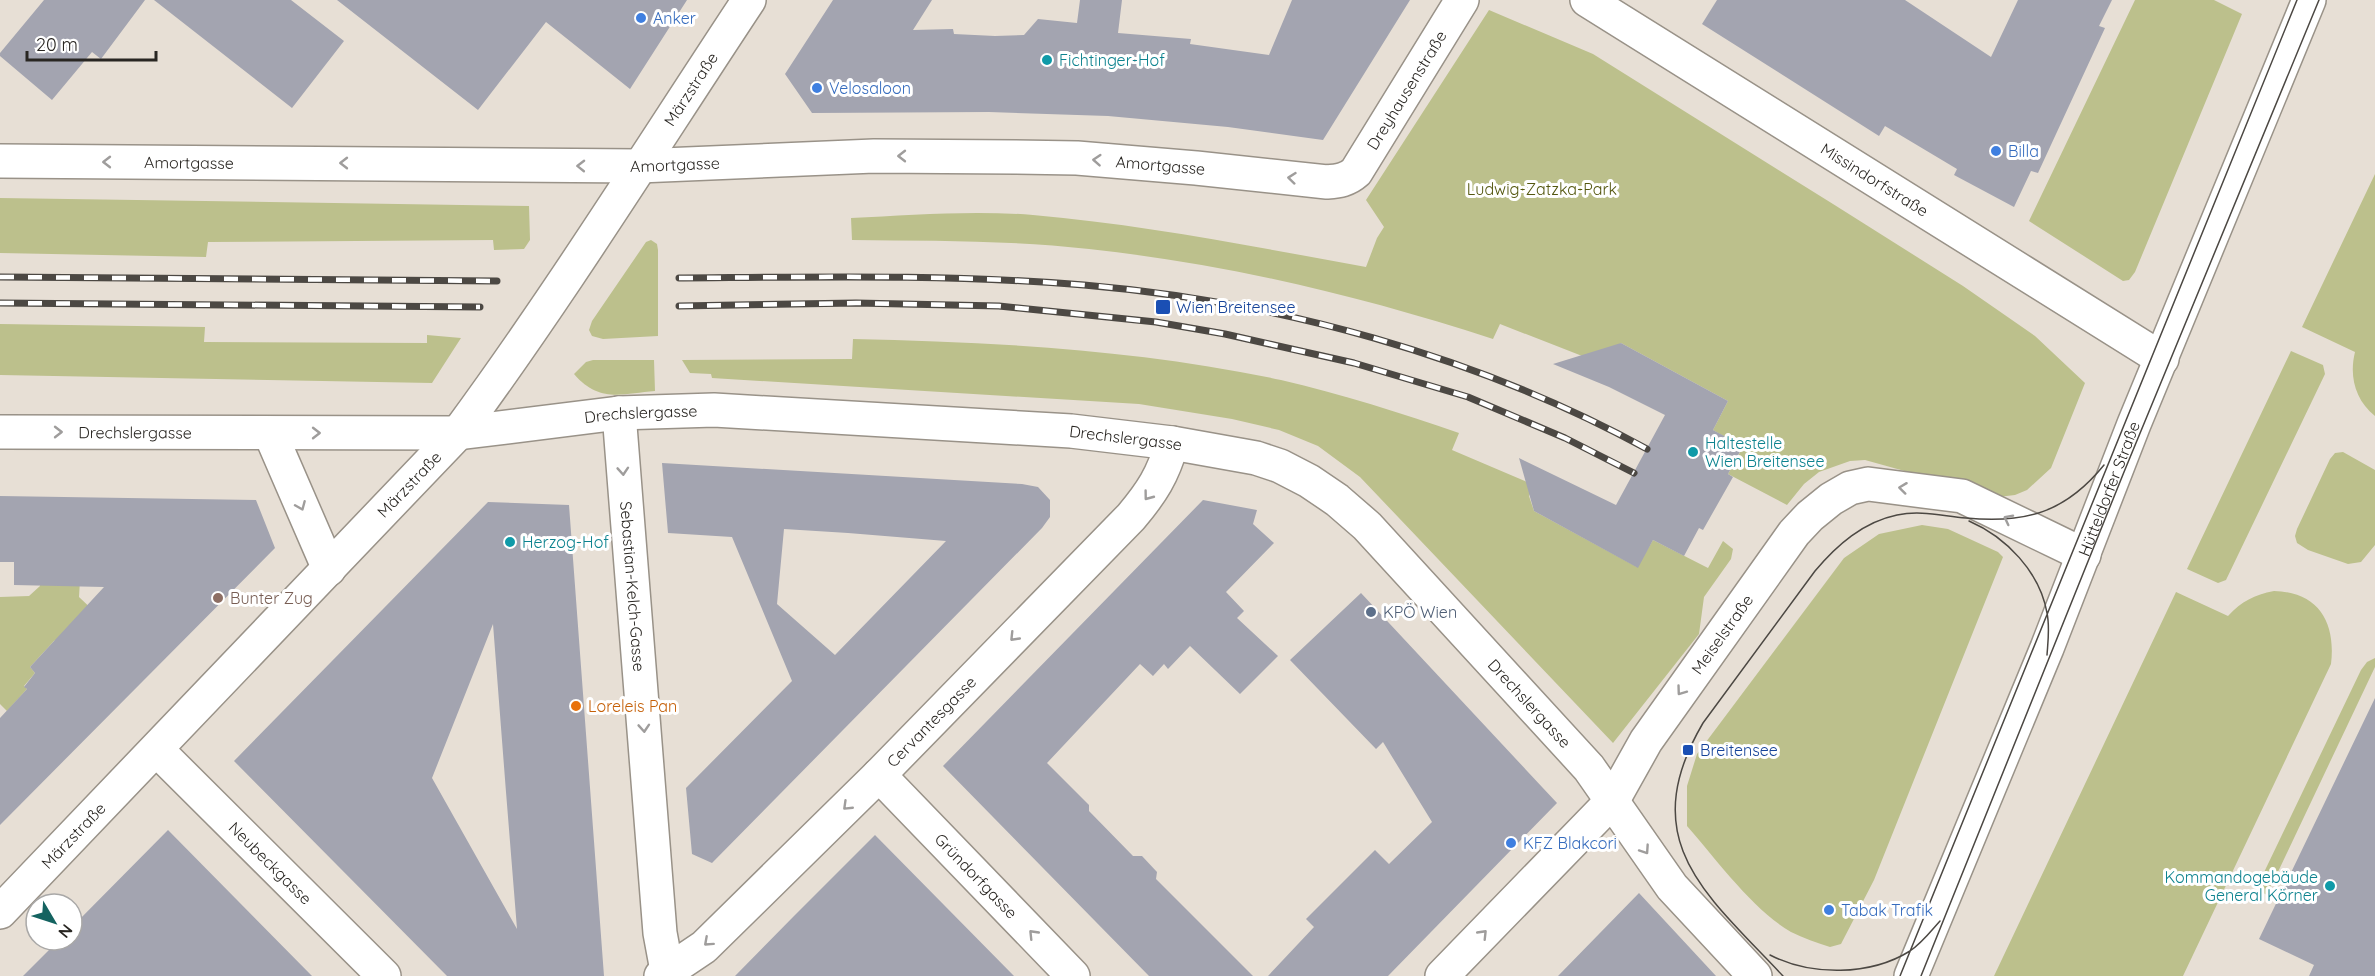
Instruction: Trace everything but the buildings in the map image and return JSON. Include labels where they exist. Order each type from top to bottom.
[{"type":"street","name":"Märzstraße","points":[[0,912],[458,433],[513,359],[610,215],[639,166],[749,0]]},
{"type":"street","name":"Dreyhausenstraße","points":[[1349,178],[1356,172],[1462,0]]},
{"type":"street","name":"Missindorfstraße","points":[[1587,0],[2162,359]]},
{"type":"street","name":"Hütteldorfer Straße","points":[[1911,976],[2084,555],[2134,424],[2309,0]]},
{"type":"street","name":"Amortgasse","points":[[0,161],[639,166],[874,156],[1016,157],[1077,158],[1328,182],[1349,178]]},
{"type":"street","name":"Drechslergasse","points":[[0,432],[458,433],[619,413],[755,412],[1071,431],[1172,443],[1256,458],[1280,466],[1309,481],[1367,525],[1589,768],[1672,887],[1755,976]]},
{"type":"street","name":"Sebastian-Kelch-Gasse","points":[[619,413],[665,975]]},
{"type":"street","points":[[270,433],[328,569]]},
{"type":"street","name":"Cervantesgasse","points":[[665,975],[704,947],[879,775],[1131,517],[1152,492],[1164,469],[1172,443]]},
{"type":"street","name":"Meiselstraße","points":[[1442,976],[1613,800],[1646,741],[1794,533],[1817,510],[1850,488],[1868,484],[1962,496],[2084,555]]},
{"type":"street","name":"Neubeckgasse","points":[[157,750],[384,976]]},
{"type":"street","name":"Gründorfgasse","points":[[879,775],[1073,976]]},
{"type":"green space","points":[[2135,0],[2214,0],[2242,14],[2135,272],[2129,280],[2123,281],[2029,221]]},
{"type":"green space","name":"Ludwig-Zatzka-Park","points":[[1489,10],[1593,54],[1963,286],[2035,336],[2085,383],[2051,468],[2027,490],[2015,495],[1998,497],[1865,460],[1850,461],[1819,472],[1804,484],[1787,505],[1728,474],[1743,447],[1713,430],[1728,401],[1621,343],[1595,361],[1500,324],[1493,339],[1393,309],[1293,284],[1141,255],[1030,244],[852,240],[851,218],[988,213],[1033,215],[1159,231],[1366,267],[1377,238],[1384,227],[1366,200]]},
{"type":"green space","points":[[2375,174],[2375,416],[2363,403],[2355,387],[2353,361],[2355,352],[2302,327]]},
{"type":"green space","points":[[0,198],[529,206],[530,240],[524,249],[494,250],[493,240],[208,242],[206,257],[0,253]]},
{"type":"green space","points":[[651,240],[657,244],[658,250],[658,336],[603,339],[592,336],[589,330],[592,321],[646,242]]},
{"type":"green space","points":[[0,324],[205,327],[204,342],[427,343],[427,335],[461,338],[432,383],[0,375]]},
{"type":"green space","points":[[853,339],[961,342],[1068,349],[1175,361],[1304,385],[1459,433],[1452,450],[1534,485],[1529,496],[1534,511],[1637,567],[1653,540],[1708,568],[1723,541],[1733,549],[1731,559],[1704,597],[1699,634],[1613,743],[1360,477],[1318,446],[1279,430],[1232,419],[1139,404],[712,378],[711,374],[690,373],[682,360],[852,359]]},
{"type":"green space","points":[[2291,351],[2323,365],[2325,374],[2226,580],[2218,583],[2187,569]]},
{"type":"green space","points":[[654,360],[655,391],[621,395],[602,393],[592,389],[574,374],[586,362]]},
{"type":"green space","points":[[2343,452],[2375,470],[2375,545],[2361,562],[2348,564],[2308,550],[2297,543],[2295,536],[2330,459],[2335,453]]},
{"type":"green space","points":[[1922,525],[1948,529],[1998,552],[2003,557],[1874,880],[1841,944],[1830,947],[1791,932],[1763,911],[1736,883],[1687,826],[1687,786],[1697,754],[1844,558],[1879,534]]},
{"type":"green space","points":[[40,563],[81,563],[79,597],[98,615],[54,641],[30,667],[35,673],[24,686],[27,689],[7,711],[0,704],[0,597],[29,596],[40,586]]},
{"type":"green space","points":[[2274,591],[2303,597],[2321,612],[2331,635],[2331,664],[2183,976],[1994,976],[2176,592],[2228,616],[2249,599]]},
{"type":"green space","points":[[2375,658],[2375,667],[2267,895],[2256,889],[2361,670],[2367,662]]},
{"type":"tram line","points":[[1900,976],[2297,0]]},
{"type":"tram line","points":[[1921,976],[2124,472],[2319,0]]},
{"type":"tram line","points":[[1783,976],[1728,918],[1706,891],[1688,863],[1678,833],[1676,801],[1683,764],[1703,723],[1815,571],[1832,552],[1862,529],[1885,518],[1906,514],[1923,513],[1988,519],[2026,516],[2059,504],[2075,494],[2104,465]]},
{"type":"tram line","points":[[1969,521],[1996,536],[2029,570],[2043,598],[2048,618],[2047,655]]},
{"type":"tram line","points":[[1770,955],[1786,962],[1822,970],[1859,969],[1877,965],[1910,951],[1940,921]]},
{"type":"railway","points":[[0,277],[497,281]]},
{"type":"railway","points":[[679,278],[983,279],[1084,285],[1229,304],[1302,319],[1445,360],[1514,386],[1582,416],[1647,449]]},
{"type":"railway","points":[[0,303],[480,307]]},
{"type":"railway","points":[[679,306],[856,303],[999,306],[1156,322],[1225,334],[1354,363],[1468,397],[1565,438],[1634,473]]},
{"type":"place","name":"Anker","points":[[641,18]]},
{"type":"place","name":"Fichtinger-Hof","points":[[1047,60]]},
{"type":"place","name":"Velosaloon","points":[[817,88]]},
{"type":"place","name":"Billa","points":[[1996,151]]},
{"type":"place","name":"Wien Breitensee","points":[[1163,307]]},
{"type":"place","name":"Haltestelle Wien Breitensee","points":[[1693,452]]},
{"type":"place","name":"Herzog-Hof","points":[[510,542]]},
{"type":"place","name":"Bunter Zug","points":[[218,598]]},
{"type":"place","name":"KPÖ Wien","points":[[1371,612]]},
{"type":"place","name":"Loreleis Pan","points":[[576,706]]},
{"type":"place","name":"Breitensee","points":[[1688,750]]},
{"type":"place","name":"KFZ Blakcori","points":[[1511,843]]},
{"type":"place","name":"Kommandogebäude General Körner","points":[[2330,886]]},
{"type":"place","name":"Tabak Trafik","points":[[1829,910]]}]
